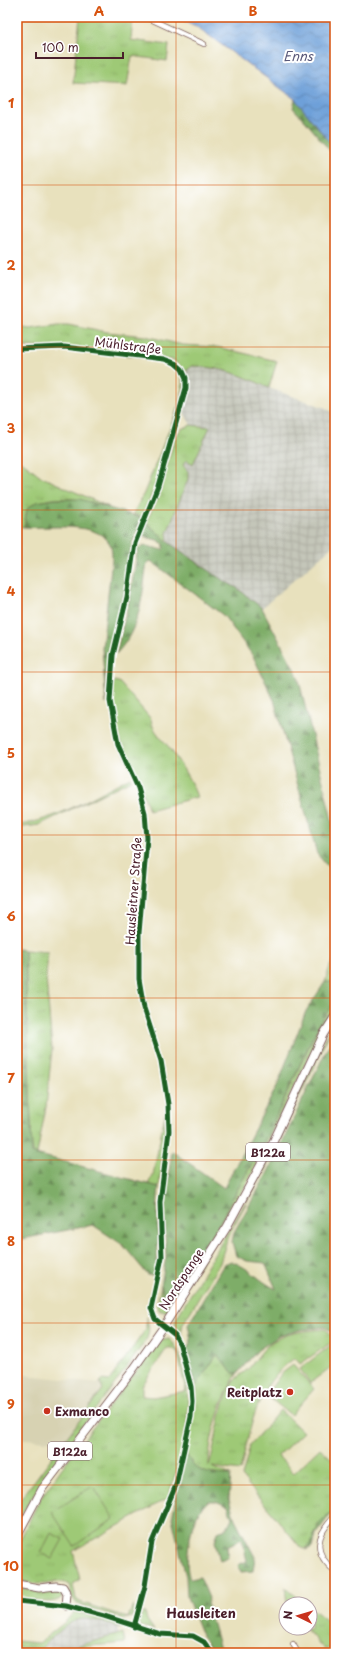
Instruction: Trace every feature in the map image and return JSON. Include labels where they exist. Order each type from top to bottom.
[{"type":"main road","name":"Nordspange","points":[[17,1536],[35,1501],[59,1466],[130,1374],[164,1326],[227,1227],[253,1181],[323,1035],[335,1016]]},
{"type":"main road","points":[[17,1584],[39,1588],[56,1586],[63,1587],[67,1594],[66,1606]]},
{"type":"street","points":[[146,17],[204,44]]},
{"type":"street","name":"Mühlstraße","points":[[17,349],[86,349],[171,361],[179,366],[186,378],[185,395],[178,418]]},
{"type":"street","name":"Hausleitner Straße","points":[[134,1627],[145,1586],[152,1542],[176,1485],[191,1417],[191,1387],[180,1345],[175,1335],[152,1316],[151,1304],[162,1257],[160,1202],[169,1131],[168,1104],[161,1061],[144,1008],[138,963],[147,826],[143,801],[115,733],[110,692],[113,656],[128,597],[135,543],[158,486],[178,418]]},
{"type":"street","points":[[335,1516],[321,1534],[319,1547],[323,1560],[335,1571]]},
{"type":"street","points":[[17,1600],[66,1606],[104,1616],[134,1627],[160,1634],[193,1636],[204,1642],[212,1653]]},
{"type":"street","points":[[294,1644],[298,1653]]},
{"type":"shaded area","points":[[192,366],[212,367],[232,371],[269,388],[326,408],[335,414],[335,544],[262,608],[237,588],[224,581],[168,542],[167,533],[188,479],[186,468],[183,465],[185,460],[193,463],[201,425],[191,425],[183,411],[187,389],[186,371]]},
{"type":"shaded area","name":"Exmanco","points":[[17,1374],[100,1383],[103,1389],[63,1443],[17,1438]]},
{"type":"shaded area","points":[[79,1618],[88,1618],[117,1626],[119,1635],[69,1648],[42,1648],[42,1646],[67,1625]]},
{"type":"green space","points":[[80,17],[133,17],[131,40],[169,45],[167,61],[132,56],[127,86],[73,83]]},
{"type":"green space","points":[[295,99],[335,149],[335,157],[293,108]]},
{"type":"green space","points":[[69,324],[107,332],[145,336],[183,345],[217,347],[277,361],[269,388],[250,379],[213,368],[192,366],[186,371],[173,360],[45,347],[17,347],[17,326],[30,328]]},
{"type":"green space","points":[[173,364],[179,369],[184,379],[184,390],[182,397],[182,377],[179,370]]},
{"type":"green space","points":[[181,398],[153,492],[142,518],[133,514],[144,493]]},
{"type":"green space","points":[[191,425],[210,427],[193,464],[186,460],[183,465],[188,472],[188,479],[167,533],[168,542],[146,522],[158,498],[174,440],[181,429]]},
{"type":"green space","points":[[17,460],[24,463],[42,477],[109,507],[78,500],[46,500],[36,503],[27,509],[24,527],[17,526]]},
{"type":"green space","points":[[56,499],[80,499],[142,518],[132,544],[123,604],[110,650],[106,676],[106,704],[102,648],[112,559],[111,547],[104,536],[83,529],[71,527],[24,527],[27,509],[36,502]]},
{"type":"green space","points":[[146,522],[168,542],[224,581],[237,588],[262,608],[298,676],[335,833],[335,875],[317,854],[274,700],[253,656],[224,616],[151,561],[147,563],[141,603],[135,625],[124,645],[116,654],[130,596],[138,548],[146,546],[163,550],[164,544],[157,540],[142,536]]},
{"type":"green space","points":[[114,681],[119,682],[151,719],[154,728],[186,773],[197,797],[149,810],[118,735],[113,708]]},
{"type":"green space","points":[[130,777],[131,780],[39,825],[17,828],[17,825],[31,823],[60,813]]},
{"type":"green space","points":[[17,949],[25,950],[32,1153],[159,1187],[158,1254],[154,1276],[148,1275],[123,1245],[93,1225],[17,1240]]},
{"type":"green space","points":[[25,950],[48,952],[46,977],[52,1049],[46,1107],[37,1154],[32,1153]]},
{"type":"green space","points":[[335,957],[333,975],[335,982],[325,982],[330,966]]},
{"type":"green space","points":[[325,982],[335,982],[335,1002],[321,1021],[267,1136],[212,1236],[169,1303],[166,1304],[161,1285],[166,1257],[164,1205],[172,1151],[224,1188],[277,1086],[306,1011]]},
{"type":"green space","points":[[335,1002],[335,1009],[316,1041],[249,1179],[203,1260],[172,1306],[166,1311],[160,1311],[157,1306],[161,1285],[164,1303],[192,1271],[267,1136],[321,1021]]},
{"type":"green space","points":[[335,1022],[265,1169],[228,1236],[220,1263],[183,1324],[181,1332],[183,1338],[181,1340],[175,1324],[176,1319],[249,1196],[283,1129],[320,1048]]},
{"type":"green space","points":[[335,1032],[335,1333],[325,1327],[300,1330],[279,1336],[258,1350],[237,1374],[233,1373],[217,1355],[195,1387],[186,1352],[191,1340],[188,1325],[224,1264],[231,1261],[238,1264],[276,1289],[265,1263],[247,1261],[236,1256],[232,1242],[234,1232],[267,1174]]},
{"type":"green space","points":[[165,1114],[165,1139],[159,1187],[148,1184],[153,1175]]},
{"type":"green space","points":[[146,1317],[149,1328],[147,1338],[131,1362],[46,1475],[17,1524],[17,1508],[20,1500],[103,1389],[100,1383],[102,1380],[109,1381],[146,1329]]},
{"type":"green space","points":[[325,1329],[335,1337],[335,1340],[300,1364],[295,1358],[271,1381],[263,1394],[252,1424],[240,1471],[212,1467],[231,1475],[204,1472],[189,1460],[185,1452],[197,1390],[195,1387],[217,1354],[233,1373],[237,1374],[226,1394],[213,1431],[209,1455],[209,1466],[221,1414],[227,1394],[234,1381],[250,1367],[273,1341],[294,1333]]},
{"type":"green space","points":[[169,1339],[178,1351],[183,1366],[188,1399],[188,1415],[183,1448],[168,1498],[73,1551],[80,1580],[73,1584],[76,1599],[80,1602],[128,1618],[133,1605],[133,1617],[124,1619],[77,1604],[72,1597],[69,1585],[66,1583],[57,1582],[38,1584],[17,1580],[17,1546],[40,1499],[64,1465],[159,1342]],"holes":[[[167,1348],[177,1351],[186,1391],[153,1397],[142,1396],[142,1386]]]},
{"type":"green space","name":"Reitplatz","points":[[335,1342],[335,1364],[310,1383],[300,1369]]},
{"type":"green space","name":"Reitplatz","points":[[293,1365],[314,1389],[291,1415],[266,1395],[281,1374]]},
{"type":"green space","points":[[280,1410],[303,1432],[278,1456],[294,1473],[320,1448],[335,1462],[335,1508],[319,1524],[310,1544],[304,1549],[301,1548],[242,1477],[250,1445]]},
{"type":"green space","points":[[185,1452],[189,1460],[204,1472],[231,1475],[229,1499],[235,1519],[255,1557],[253,1571],[241,1572],[238,1565],[247,1561],[242,1539],[227,1546],[228,1558],[220,1561],[215,1541],[218,1532],[227,1528],[232,1518],[228,1506],[215,1501],[208,1501],[194,1522],[187,1560],[191,1579],[200,1577],[209,1598],[207,1603],[221,1653],[215,1653],[202,1636],[187,1597],[186,1577],[172,1518]]},
{"type":"green space","points":[[93,1486],[114,1519],[74,1546],[52,1512]]},
{"type":"green space","points":[[335,1508],[316,1534],[313,1547],[305,1550],[310,1544],[319,1524]]},
{"type":"green space","points":[[51,1533],[63,1539],[52,1559],[41,1553]]},
{"type":"green space","points":[[17,1587],[40,1591],[55,1590],[60,1592],[62,1597],[53,1602],[17,1598]]},
{"type":"green space","points":[[285,1587],[296,1596],[286,1596]]},
{"type":"green space","points":[[74,1612],[101,1617],[123,1626],[121,1628],[94,1620],[78,1620],[63,1628],[42,1648],[17,1648],[17,1641],[39,1643],[65,1622]]},
{"type":"green space","points":[[145,1612],[147,1620],[154,1630],[140,1626],[139,1621],[142,1613]]},
{"type":"green space","points":[[318,1613],[335,1627],[335,1643],[328,1649],[324,1649],[312,1636],[318,1636]]},
{"type":"green space","points":[[123,1633],[125,1643],[69,1648]]},
{"type":"water","name":"Enns","points":[[173,17],[335,17],[335,149],[295,99],[196,26]]},
{"type":"cycle path","points":[[17,349],[64,347],[164,359],[175,363],[182,369],[186,378],[186,388],[158,486],[135,543],[127,597],[113,655],[110,701],[118,744],[138,788],[145,813],[147,838],[139,933],[139,979],[144,1008],[161,1061],[168,1104],[169,1131],[160,1202],[162,1257],[151,1308],[155,1319],[175,1335],[180,1345],[191,1387],[192,1401],[191,1417],[176,1485],[152,1542],[145,1586],[134,1627]]},
{"type":"cycle path","points":[[17,1601],[66,1606],[104,1616],[160,1634],[193,1636],[204,1642],[212,1653]]},
{"type":"place","name":"Reitplatz","points":[[290,1392]]},
{"type":"place","name":"Exmanco","points":[[47,1411]]},
{"type":"district","name":"Hausleiten","points":[[201,1612]]}]
